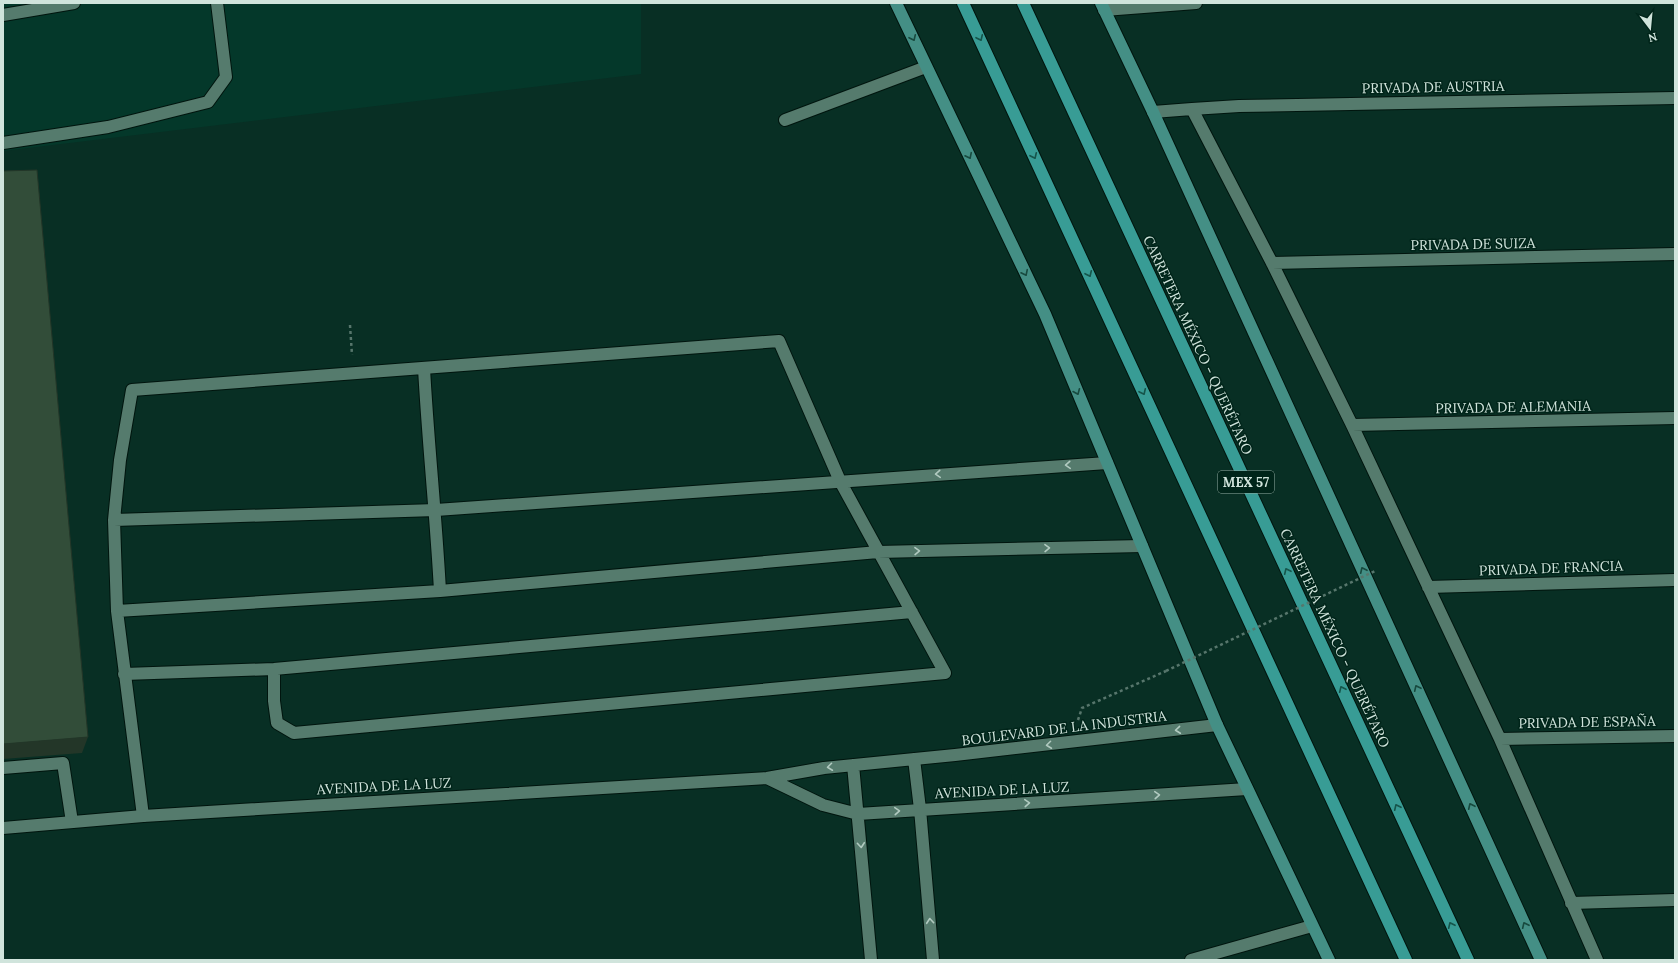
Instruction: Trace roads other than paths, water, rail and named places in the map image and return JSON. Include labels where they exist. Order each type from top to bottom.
[{"type":"highway","points":[[963,3],[1406,960]]},
{"type":"highway","name":"CARRETERA MÉXICO - QUERÉTARO","points":[[1023,3],[1468,960]]},
{"type":"main road","points":[[896,3],[1045,314],[1217,725],[1329,960]]},
{"type":"main road","points":[[1102,7],[1153,112],[1541,960]]},
{"type":"street","points":[[3,15],[74,3]]},
{"type":"street","points":[[3,143],[108,127],[208,102],[226,77],[217,3]]},
{"type":"street","points":[[1102,7],[1196,3]]},
{"type":"street","points":[[786,120],[926,67]]},
{"type":"street","name":"PRIVADA DE AUSTRIA","points":[[1153,112],[1239,106],[1675,98]]},
{"type":"street","points":[[1192,109],[1272,263],[1352,425],[1500,738],[1597,960]]},
{"type":"street","name":"PRIVADA DE SUIZA","points":[[1272,263],[1675,254]]},
{"type":"street","points":[[143,816],[117,611],[114,520],[120,460],[132,390],[779,341],[840,480],[945,673],[294,733],[277,723],[274,701],[274,669]]},
{"type":"street","points":[[424,368],[428,438],[436,510],[440,591]]},
{"type":"street","name":"PRIVADA DE ALEMANIA","points":[[1352,425],[1675,418]]},
{"type":"street","points":[[114,520],[436,510],[840,480],[1107,463]]},
{"type":"street","points":[[117,611],[440,591],[878,552],[1142,546]]},
{"type":"street","name":"PRIVADA DE FRANCIA","points":[[1428,587],[1675,580]]},
{"type":"street","points":[[124,674],[274,669],[912,612]]},
{"type":"street","name":"BOULEVARD DE LA INDUSTRIA","points":[[882,762],[1217,725]]},
{"type":"street","name":"PRIVADA DE ESPAÑA","points":[[1500,738],[1675,736]]},
{"type":"street","points":[[914,759],[920,809],[933,960]]},
{"type":"street","name":"AVENIDA DE LA LUZ","points":[[3,828],[143,816],[767,778],[824,768],[882,762]]},
{"type":"street","points":[[3,768],[63,763],[72,822]]},
{"type":"street","points":[[853,765],[871,960]]},
{"type":"street","name":"AVENIDA DE LA LUZ","points":[[767,778],[823,805],[858,814],[1247,789]]},
{"type":"street","points":[[1571,903],[1675,900]]},
{"type":"street","points":[[1191,960],[1312,926]]}]
